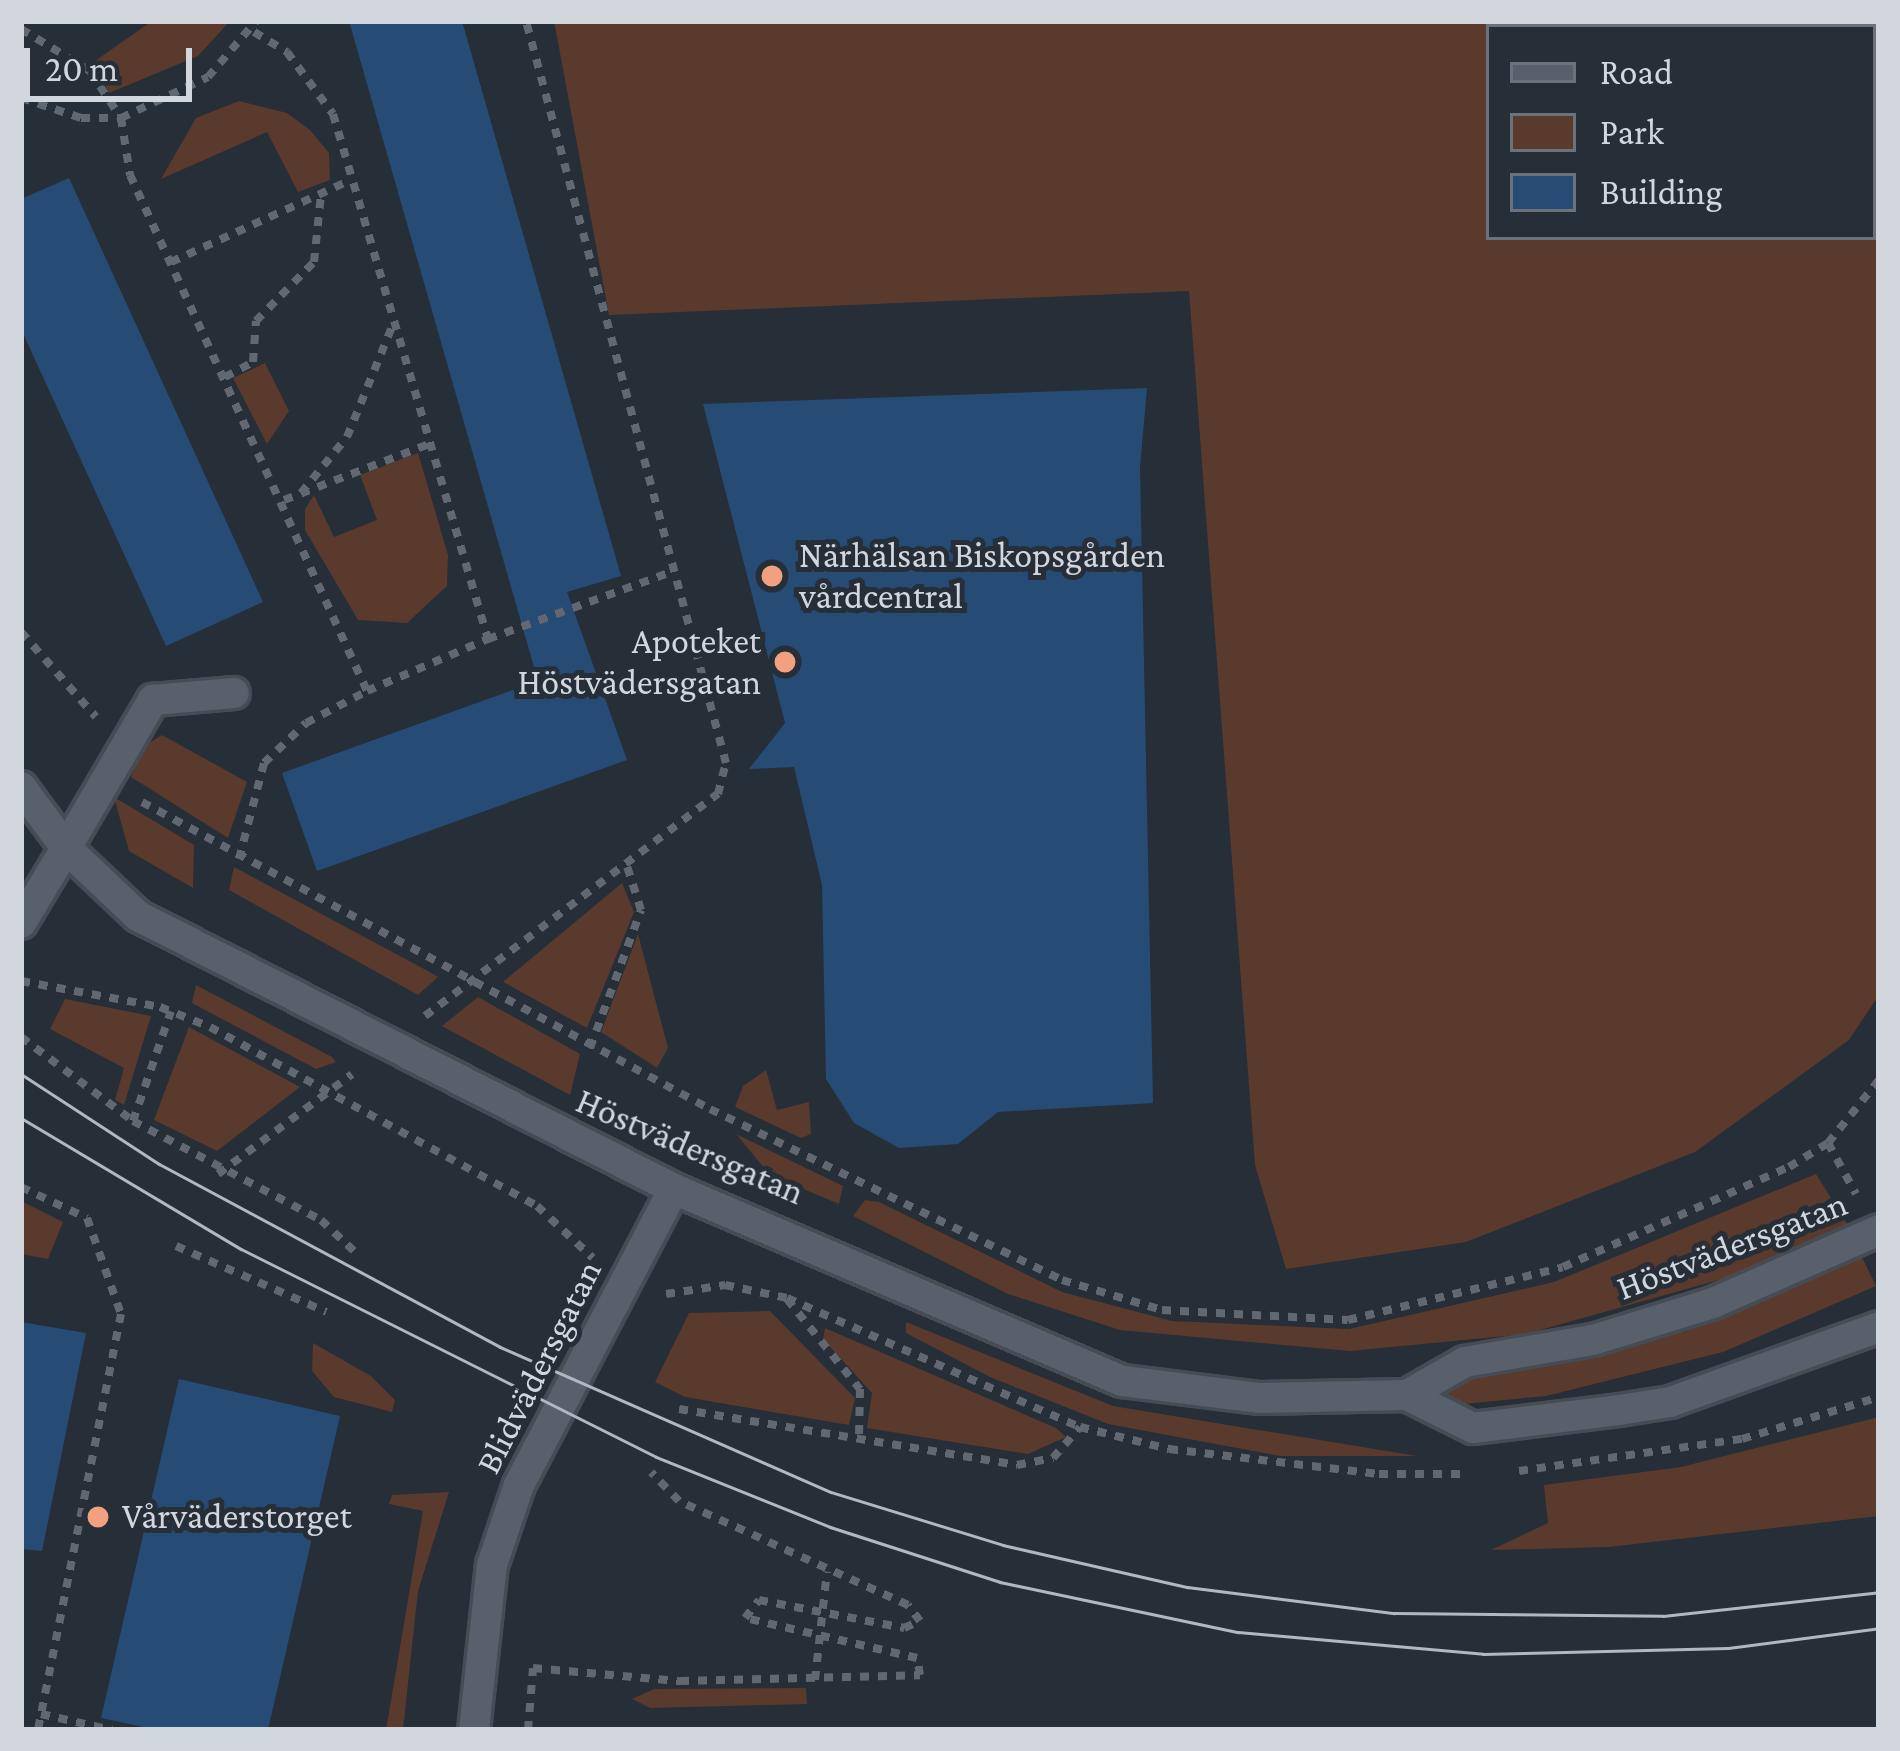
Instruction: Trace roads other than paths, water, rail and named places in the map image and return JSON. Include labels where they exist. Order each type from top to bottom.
[{"type":"street","points":[[21,922],[101,778],[153,700],[233,693]]},
{"type":"street","name":"Höstvädersgatan","points":[[21,787],[66,848],[138,916],[674,1189],[1123,1381],[1260,1398],[1407,1395],[1473,1428],[1619,1410],[1688,1396],[1879,1327]]},
{"type":"street","name":"Blidvädersgatan","points":[[474,1730],[492,1565],[519,1485],[674,1189]]},
{"type":"street","name":"Höstvädersgatan","points":[[1407,1395],[1465,1362],[1593,1340],[1713,1303],[1879,1230]]},
{"type":"tram line","points":[[21,1074],[159,1164],[500,1347],[831,1492],[1003,1545],[1187,1587],[1394,1613],[1663,1616],[1879,1592]]},
{"type":"tram line","points":[[21,1118],[241,1249],[656,1457],[830,1527],[1000,1582],[1238,1632],[1483,1654],[1728,1648],[1879,1628]]},
{"type":"place","name":"Närhälsan Biskopsgården vårdcentral","points":[[772,576]]},
{"type":"place","name":"Apoteket Höstvädersgatan","points":[[785,662]]},
{"type":"place","name":"Vårväderstorget","points":[[98,1517]]}]
